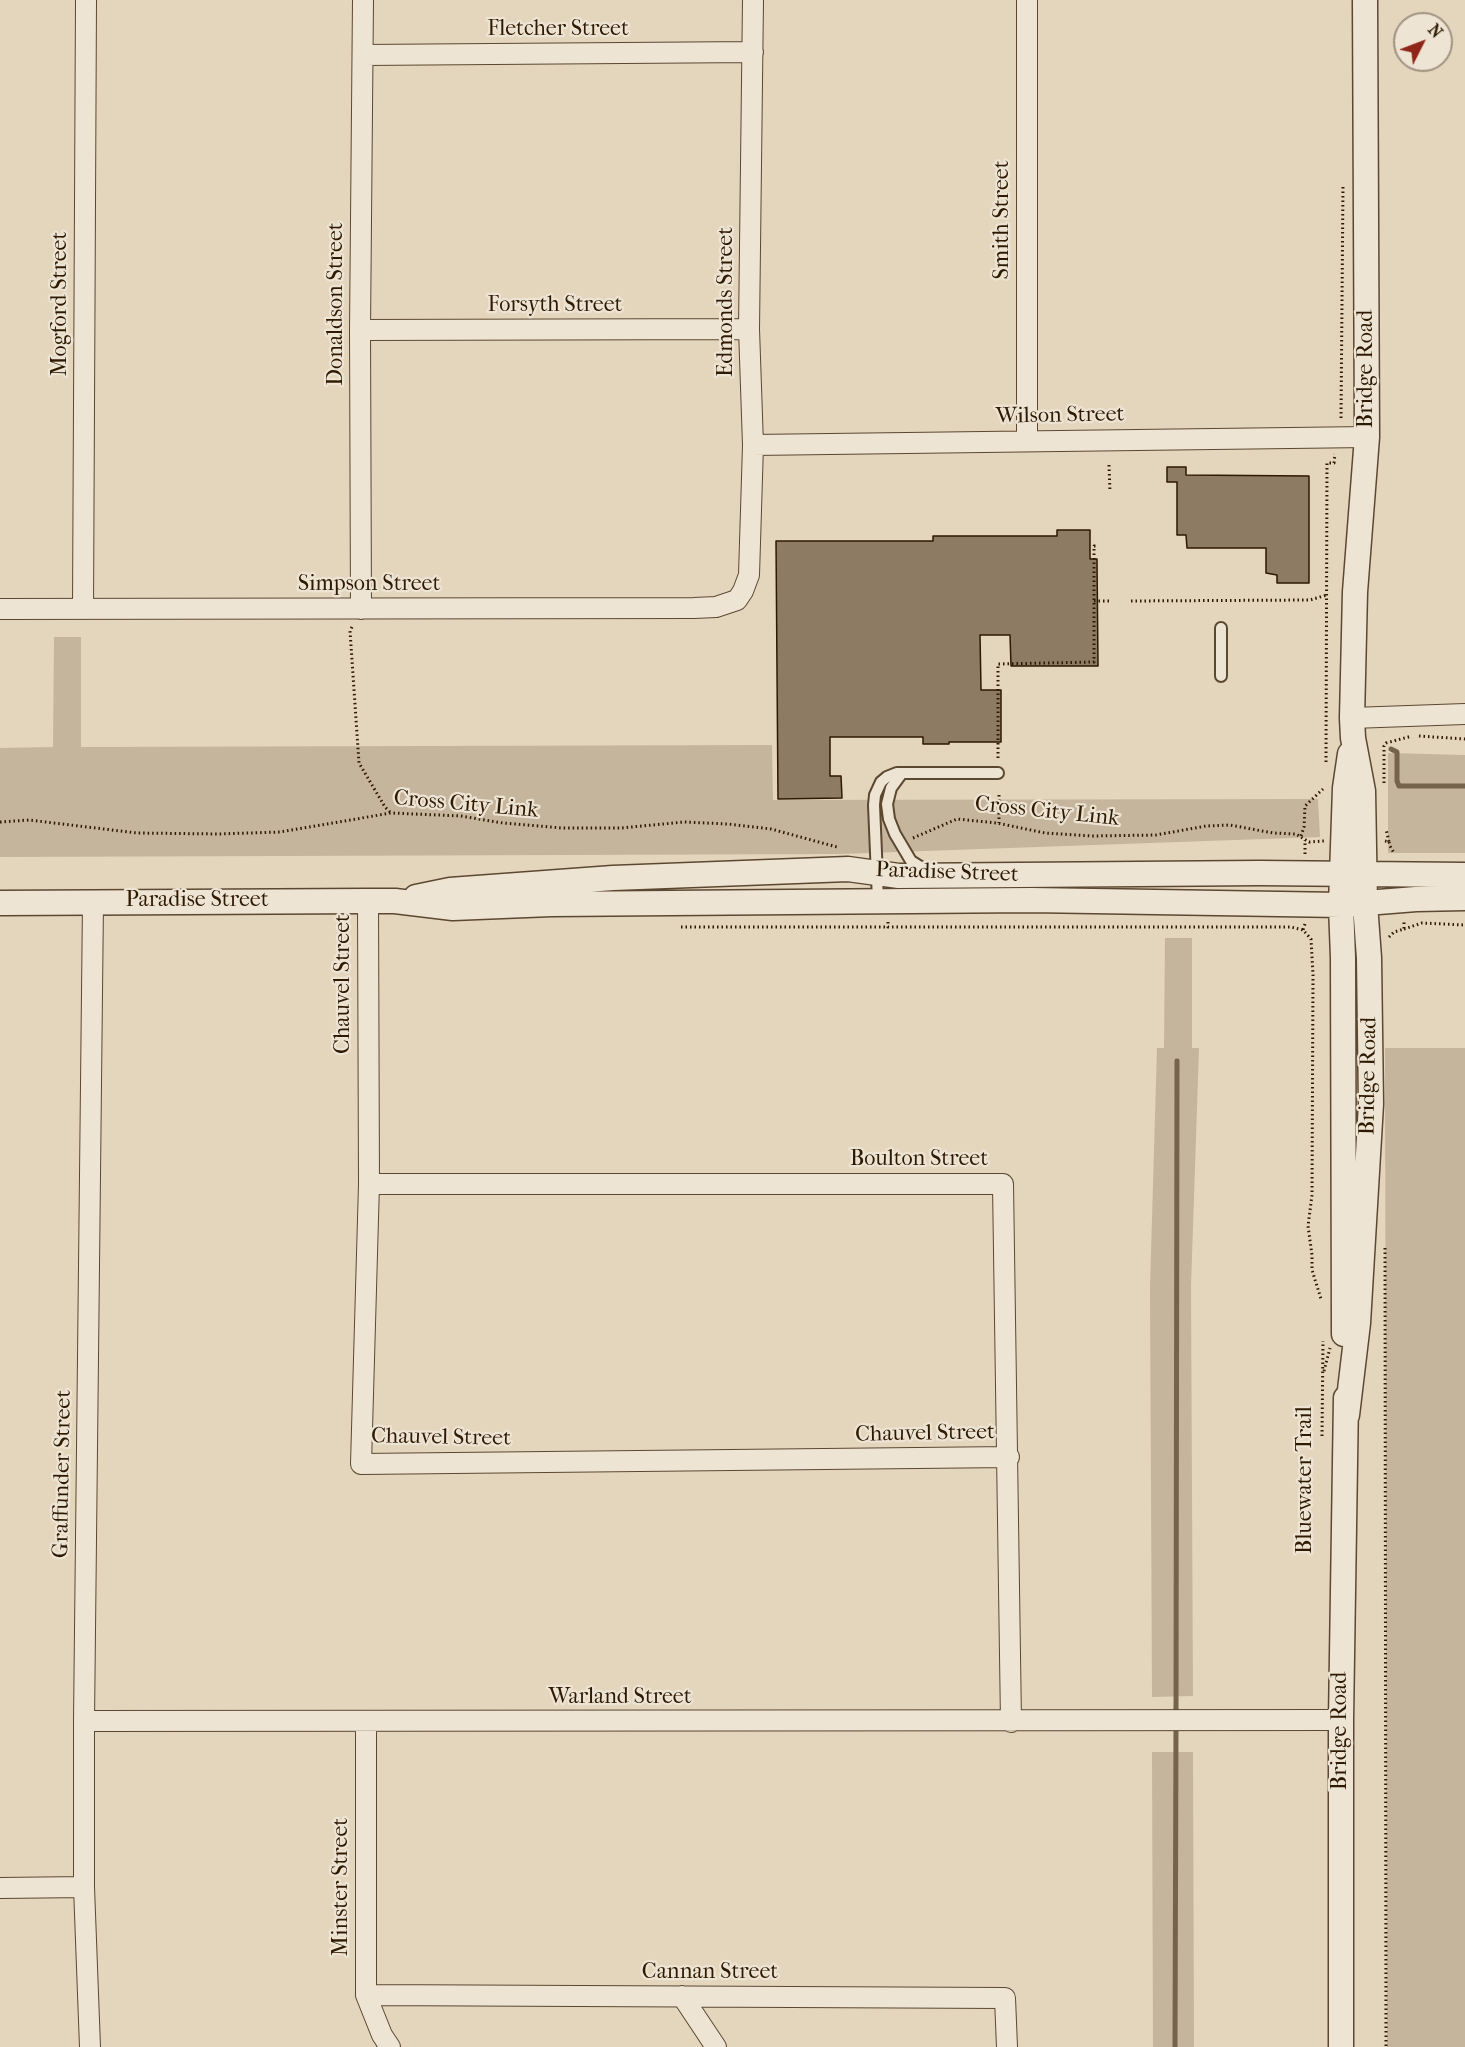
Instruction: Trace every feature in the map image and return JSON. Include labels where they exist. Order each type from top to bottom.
[{"type":"street","name":"Mogford Street","points":[[83,608],[86,0]]},
{"type":"street","name":"Donaldson Street","points":[[361,609],[360,330],[363,0]]},
{"type":"street","name":"Edmonds Street","points":[[736,600],[743,591],[749,575],[753,445],[749,329],[753,0]]},
{"type":"street","name":"Smith Street","points":[[1027,0],[1027,441]]},
{"type":"street","name":"Bridge Road","points":[[1341,2047],[1341,1720],[1347,1415],[1343,1312],[1341,905],[1353,875],[1363,791],[1353,728],[1355,592],[1367,437],[1365,0]]},
{"type":"street","name":"Fletcher Street","points":[[363,55],[753,52]]},
{"type":"street","name":"Forsyth Street","points":[[360,330],[749,329]]},
{"type":"street","name":"Wilson Street","points":[[753,445],[1367,437]]},
{"type":"street","name":"Simpson Street","points":[[0,609],[694,608],[716,607],[736,600]]},
{"type":"street","points":[[1353,728],[1465,714]]},
{"type":"street","name":"Paradise Street","points":[[395,901],[450,890],[614,878],[848,868],[899,876],[1247,873],[1465,876]]},
{"type":"street","name":"Bridge Road","points":[[1347,1415],[1358,1323],[1371,1104],[1370,958],[1365,904],[1353,875]]},
{"type":"street","name":"Paradise Street","points":[[0,903],[368,900],[453,908],[551,904],[883,910],[1031,900],[1341,905],[1465,898]]},
{"type":"street","name":"Chauvel Street","points":[[368,900],[369,1184],[362,1464],[1009,1457]]},
{"type":"street","name":"Graffunder Street","points":[[90,2047],[84,1887],[84,1722],[93,902]]},
{"type":"street","name":"Boulton Street","points":[[369,1184],[1003,1184],[1009,1457],[1011,1722]]},
{"type":"street","name":"Warland Street","points":[[84,1722],[1341,1720]]},
{"type":"street","name":"Minster Street","points":[[366,1722],[366,1995],[382,2035],[390,2047]]},
{"type":"street","points":[[0,1888],[84,1887]]},
{"type":"street","name":"Cannan Street","points":[[366,1995],[1005,1998],[1007,2047]]},
{"type":"street","points":[[682,1996],[716,2047]]},
{"type":"lane","points":[[1221,628],[1221,676]]},
{"type":"lane","points":[[883,910],[877,872],[875,795],[878,787],[887,777],[902,773],[999,768]]},
{"type":"lane","points":[[902,773],[891,788],[887,804],[889,819],[911,861],[936,876]]},
{"type":"path","points":[[1341,422],[1343,178]]},
{"type":"path","points":[[1326,765],[1327,463],[1334,463],[1335,456]]},
{"type":"path","points":[[1109,465],[1110,492]]},
{"type":"path","points":[[999,768],[998,664],[1094,662],[1094,546],[1098,546]]},
{"type":"path","points":[[1131,601],[1310,600],[1327,595]]},
{"type":"path","points":[[1094,601],[1112,601]]},
{"type":"path","points":[[361,609],[350,630],[360,763],[385,807],[391,813]]},
{"type":"path","points":[[1389,738],[1414,736],[1465,739]]},
{"type":"path","points":[[1325,784],[1320,793],[1309,800],[1305,806],[1301,836],[1309,842],[1328,841]]},
{"type":"path","points":[[999,795],[999,823]]},
{"type":"path","name":"Cross City Link","points":[[0,822],[29,820],[137,833],[218,834],[280,832],[391,813],[461,816],[502,824],[562,828],[621,828],[684,822],[728,824],[771,829],[838,847]]},
{"type":"path","name":"Cross City Link","points":[[906,842],[957,819],[999,823],[1045,833],[1092,836],[1156,835],[1206,826],[1230,825],[1301,836]]},
{"type":"path","points":[[1305,840],[1305,856]]},
{"type":"path","points":[[883,910],[888,927]]},
{"type":"path","points":[[1404,919],[1404,929]]},
{"type":"path","points":[[1303,930],[1306,921]]},
{"type":"path","points":[[1387,940],[1394,932],[1422,924],[1465,925]]},
{"type":"path","points":[[681,927],[1291,927],[1303,930],[1311,939],[1313,959],[1312,1195],[1308,1226],[1312,1270],[1323,1305]]},
{"type":"path","points":[[1313,959],[1320,959]]},
{"type":"path","points":[[1385,1246],[1386,2047]]},
{"type":"path","name":"Bluewater Trail","points":[[1322,1447],[1323,1340]]},
{"type":"shaded area","points":[[54,637],[81,637],[81,747],[772,745],[773,800],[1318,799],[1320,837],[840,854],[0,857],[0,748],[53,747]]},
{"type":"shaded area","points":[[1388,753],[1465,755],[1465,853],[1388,853]]},
{"type":"shaded area","points":[[1165,938],[1192,938],[1192,1048],[1199,1048],[1191,1286],[1193,1696],[1152,1697],[1150,1287],[1157,1048],[1164,1048]]},
{"type":"shaded area","points":[[1385,1048],[1465,1048],[1465,2047],[1387,2047]]},
{"type":"shaded area","points":[[1152,1752],[1193,1752],[1194,2047],[1153,2047]]},
{"type":"building","points":[[1167,467],[1186,467],[1186,475],[1309,476],[1309,583],[1277,583],[1277,575],[1266,573],[1266,548],[1187,548],[1186,535],[1177,535],[1177,482],[1167,482]]},
{"type":"building","points":[[1057,530],[1090,530],[1090,559],[1097,559],[1098,666],[1011,666],[1010,635],[980,635],[981,690],[1001,690],[1001,742],[923,744],[923,737],[830,737],[830,776],[841,776],[842,798],[778,799],[776,541],[933,541],[933,536],[1057,536]]},
{"type":"waterway","points":[[1391,749],[1397,752],[1399,786],[1465,786]]},
{"type":"waterway","points":[[1176,1716],[1177,1061]]},
{"type":"waterway","points":[[1175,2047],[1176,1725]]}]
